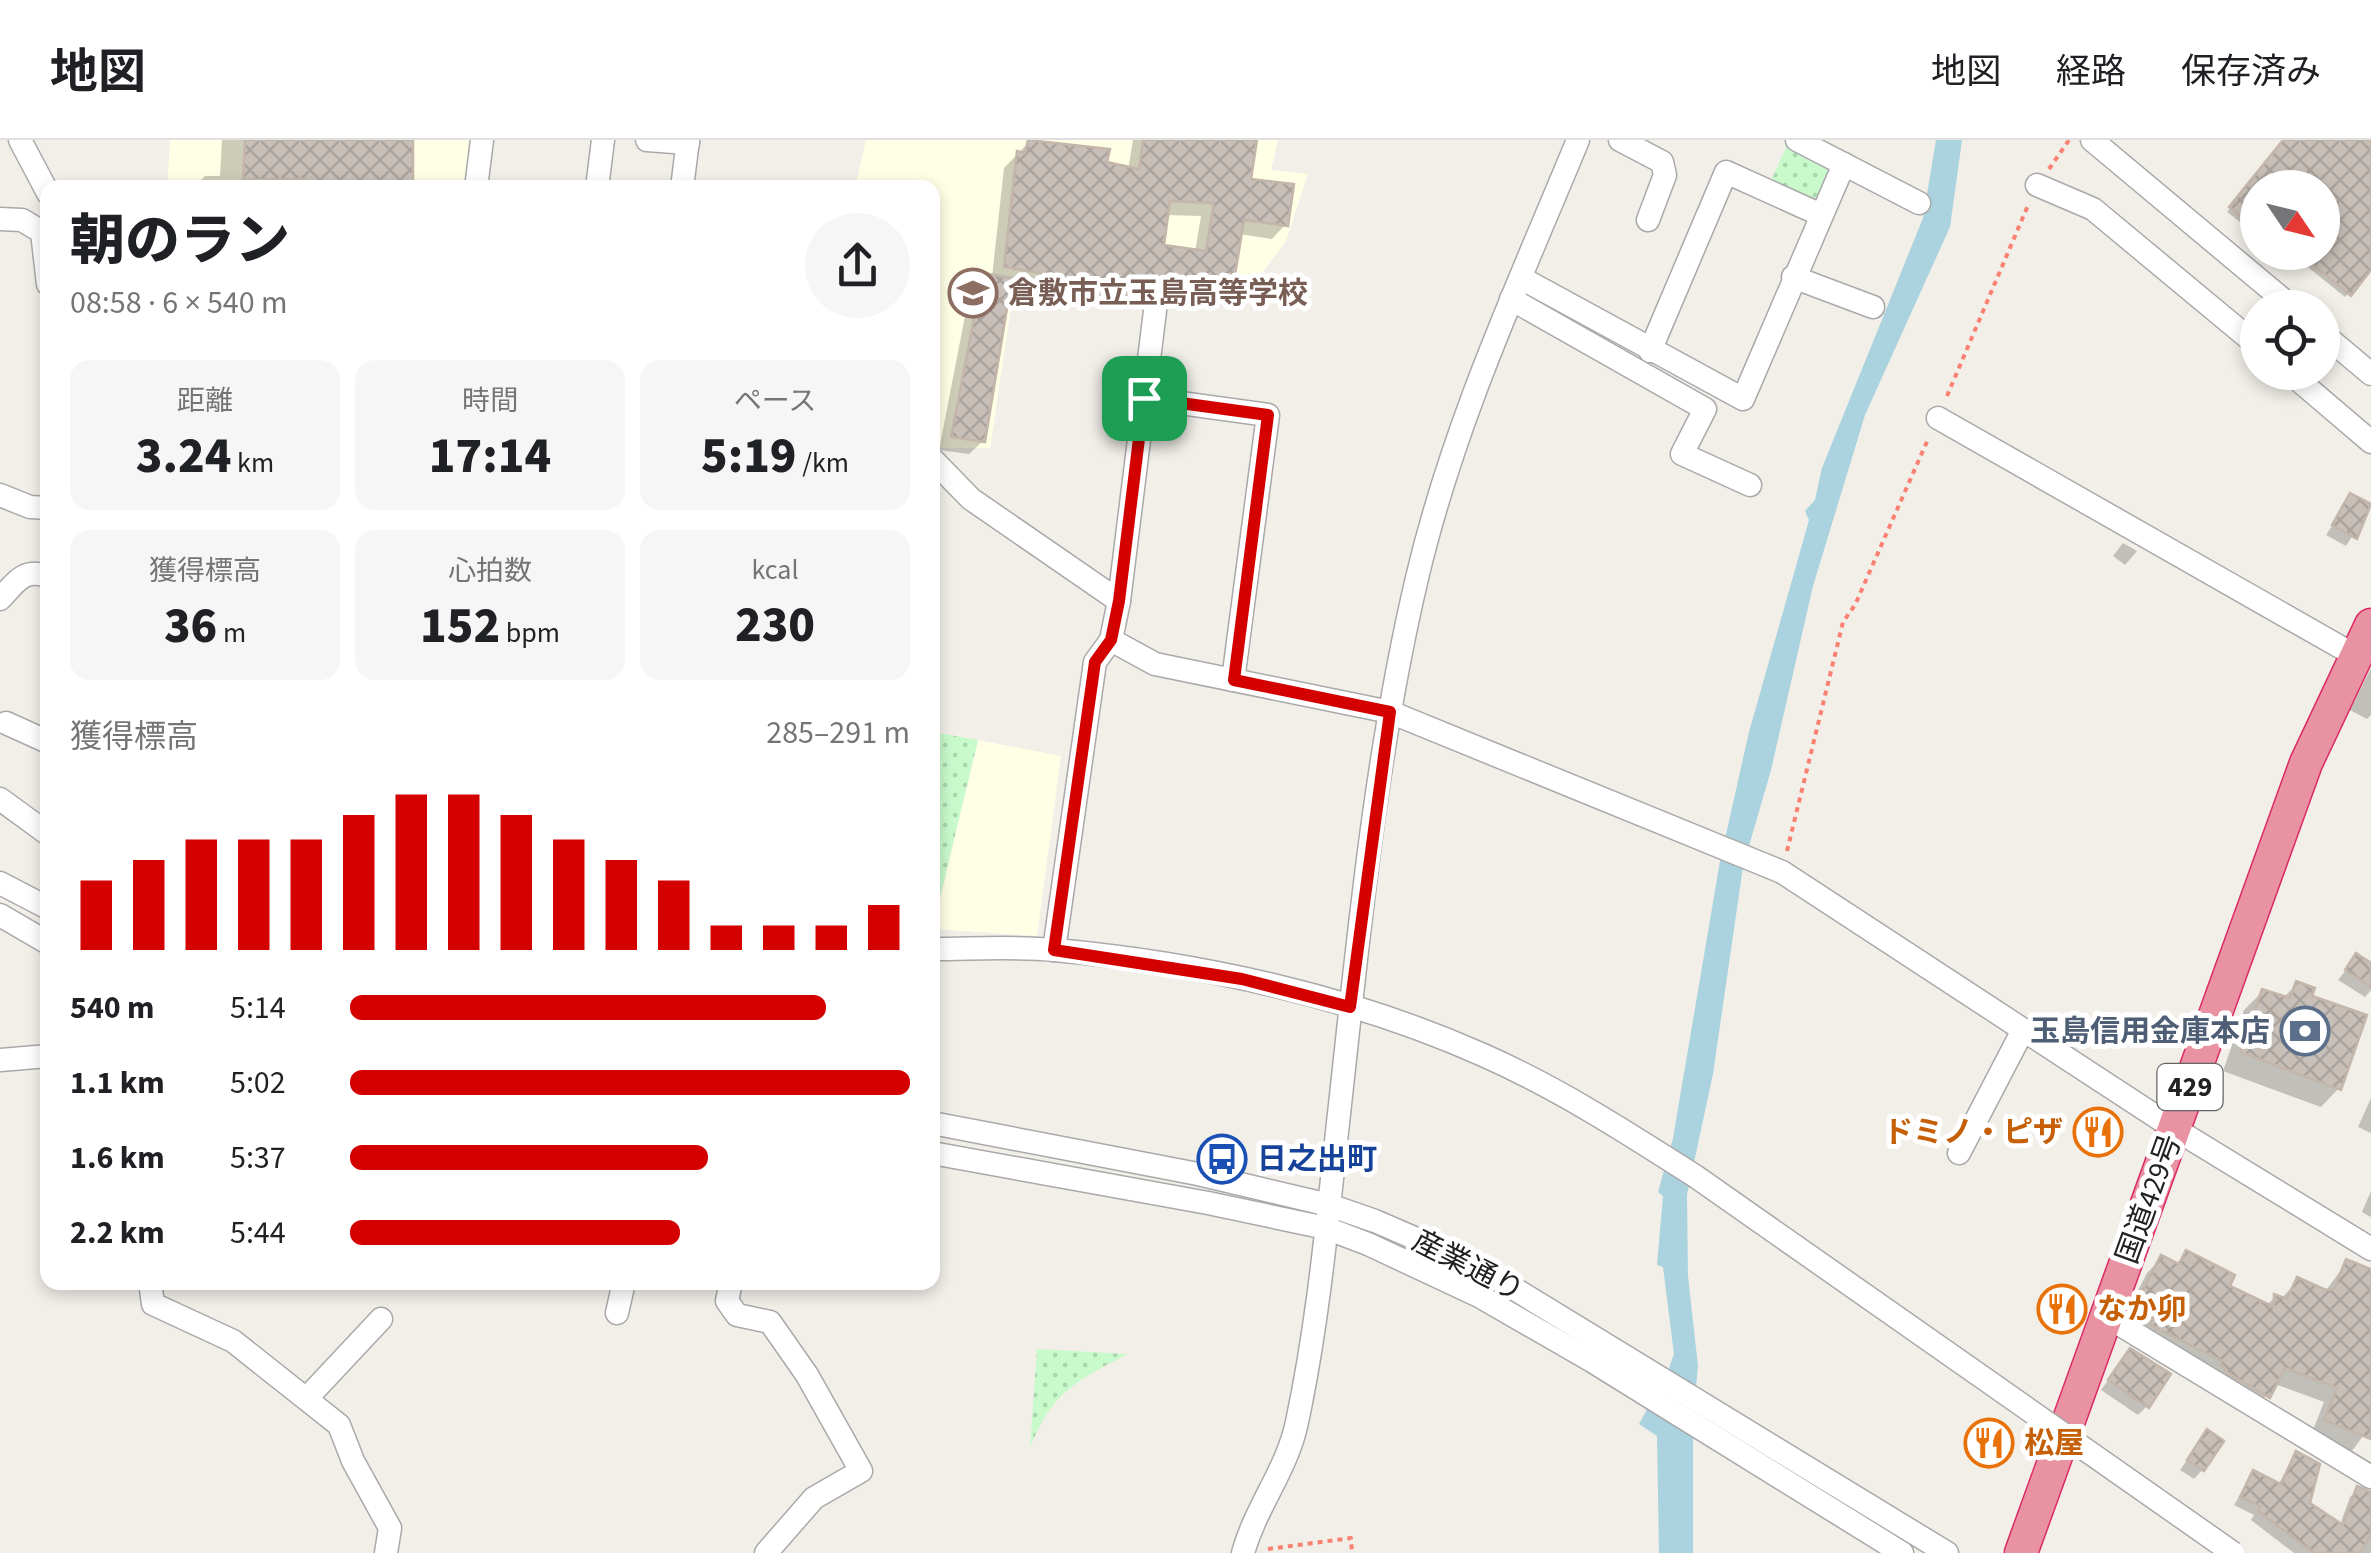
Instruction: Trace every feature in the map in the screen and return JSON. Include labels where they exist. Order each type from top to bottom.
[{"type":"highway","name":"国道429号","points":[[2021,1553],[2306,763],[2371,625]]},
{"type":"street","points":[[20,140],[41,180]]},
{"type":"street","points":[[477,180],[482,140]]},
{"type":"street","points":[[598,180],[603,140]]},
{"type":"street","points":[[647,140],[688,142],[683,180]]},
{"type":"street","points":[[1243,1552],[1254,1514],[1280,1474],[1296,1427],[1324,1282],[1350,1007],[1390,712],[1443,473],[1471,392],[1578,140]]},
{"type":"street","points":[[1620,140],[1662,162],[1665,175],[1648,220]]},
{"type":"street","points":[[1797,140],[1919,203]]},
{"type":"street","points":[[2092,140],[2271,290]]},
{"type":"street","points":[[1516,288],[1743,400],[1819,214],[1844,164]]},
{"type":"street","points":[[1650,351],[1726,172],[1819,214]]},
{"type":"street","points":[[2037,185],[2093,209],[2240,331]]},
{"type":"street","points":[[0,219],[22,220],[40,231]]},
{"type":"street","points":[[1794,277],[1872,307]]},
{"type":"street","points":[[1516,288],[1705,409]]},
{"type":"street","points":[[1054,950],[1095,662],[1111,640],[1119,601],[1155,310]]},
{"type":"street","points":[[2340,348],[2371,374]]},
{"type":"street","points":[[1716,386],[1682,454],[1750,485]]},
{"type":"street","points":[[2310,390],[2371,442]]},
{"type":"street","points":[[1144,398],[1268,415],[1234,680]]},
{"type":"street","points":[[1938,418],[2356,656]]},
{"type":"street","points":[[940,467],[971,499],[1119,601]]},
{"type":"street","points":[[0,496],[40,508]]},
{"type":"street","points":[[0,599],[18,576],[40,574]]},
{"type":"street","points":[[1111,640],[1154,664],[1390,712],[1782,872],[2175,1129],[2371,1248]]},
{"type":"street","points":[[6,722],[40,738]]},
{"type":"street","points":[[0,799],[40,828]]},
{"type":"street","points":[[0,883],[40,904]]},
{"type":"street","points":[[0,915],[40,938]]},
{"type":"street","points":[[940,949],[1054,950],[1242,979],[1350,1007],[1483,1054],[1588,1107],[1695,1176],[2234,1553]]},
{"type":"street","points":[[1958,1153],[2023,1030]]},
{"type":"street","points":[[0,1060],[40,1057]]},
{"type":"street","name":"産業通り","points":[[940,1125],[1198,1174],[1472,1263],[1947,1553]]},
{"type":"street","name":"産業通り","points":[[940,1153],[1328,1216],[1479,1296],[1902,1553]]},
{"type":"street","points":[[151,1290],[153,1304],[233,1341],[339,1424],[352,1461],[381,1505],[390,1528],[386,1553]]},
{"type":"street","points":[[618,1313],[622,1290]]},
{"type":"street","points":[[729,1290],[727,1301],[737,1316],[770,1322],[806,1375],[861,1471],[814,1498],[766,1553]]},
{"type":"street","points":[[2106,1316],[2371,1476]]},
{"type":"street","points":[[307,1398],[380,1319]]},
{"type":"path","points":[[1782,872],[1843,622],[1856,604],[2037,185],[2069,140]]},
{"type":"path","points":[[1243,1552],[1351,1538],[1352,1553]]},
{"type":"shaded area","points":[[170,140],[473,140],[468,180],[168,180]]},
{"type":"shaded area","name":"倉敷市立玉島高等学校","points":[[866,140],[1278,140],[1271,170],[1308,174],[1286,241],[1241,301],[1198,296],[1193,290],[1161,284],[1153,295],[1016,274],[990,448],[940,446],[940,180],[857,180]]},
{"type":"shaded area","points":[[978,740],[1061,756],[1037,936],[940,929],[940,900]]},
{"type":"green space","points":[[1788,143],[1826,163],[1830,174],[1815,198],[1807,202],[1769,185]]},
{"type":"green space","points":[[940,733],[978,740],[940,897]]},
{"type":"green space","points":[[1037,1349],[1128,1354],[1068,1390],[1047,1414],[1030,1448]]},
{"type":"water","points":[[1936,140],[1962,140],[1950,227],[1865,415],[1813,586],[1771,770],[1743,867],[1713,1074],[1687,1195],[1688,1276],[1698,1366],[1693,1418],[1693,1553],[1659,1553],[1657,1436],[1639,1424],[1651,1402],[1658,1399],[1674,1354],[1663,1267],[1657,1265],[1663,1196],[1658,1192],[1673,1138],[1720,861],[1749,732],[1809,520],[1805,511],[1815,500],[1822,468],[1923,218]]},
{"type":"building","points":[[245,140],[413,140],[413,180],[243,180]]},
{"type":"building","points":[[1028,140],[1110,149],[1107,162],[1139,169],[1143,140],[1257,140],[1251,179],[1294,184],[1288,226],[1244,220],[1233,287],[1150,279],[1148,291],[1004,267],[1017,151],[1025,153]],"holes":[[[1170,201],[1214,203],[1206,251],[1164,245]]]},
{"type":"building","points":[[2283,140],[2371,140],[2371,270],[2351,296],[2319,270],[2340,270],[2340,170],[2259,170]]},
{"type":"building","points":[[2240,193],[2240,216],[2229,207]]},
{"type":"building","points":[[983,273],[1012,278],[985,442],[951,437]]},
{"type":"building","points":[[2350,493],[2371,504],[2357,539],[2332,525]]},
{"type":"building","points":[[2356,953],[2371,963],[2371,987],[2345,970]]},
{"type":"building","name":"玉島信用金庫本店","points":[[2296,981],[2315,988],[2312,996],[2367,1015],[2341,1090],[2240,1052],[2262,989],[2290,998]]},
{"type":"building","points":[[2186,1250],[2235,1275],[2230,1286],[2274,1307],[2274,1294],[2287,1299],[2297,1277],[2326,1290],[2334,1289],[2346,1259],[2371,1269],[2371,1439],[2324,1420],[2337,1388],[2285,1368],[2270,1398],[2228,1373],[2220,1365],[2222,1361],[2150,1325],[2154,1315],[2135,1305],[2161,1255],[2179,1264]]},
{"type":"building","points":[[2130,1348],[2171,1374],[2149,1408],[2108,1380]]},
{"type":"building","points":[[2207,1429],[2224,1441],[2204,1471],[2187,1460]]},
{"type":"building","points":[[2296,1451],[2320,1464],[2310,1503],[2343,1525],[2357,1486],[2371,1492],[2371,1535],[2360,1553],[2314,1553],[2258,1511],[2260,1506],[2240,1497],[2253,1470],[2281,1484]]},
{"type":"place","name":"倉敷市立玉島高等学校","points":[[973,293]]},
{"type":"place","name":"玉島信用金庫本店","points":[[2305,1031]]},
{"type":"place","name":"ドミノ・ピザ","points":[[2098,1132]]},
{"type":"place","name":"日之出町","points":[[1222,1159]]},
{"type":"place","name":"なか卯","points":[[2062,1309]]},
{"type":"place","name":"松屋","points":[[1989,1443]]},
{"type":"route","points":[[1144,398],[1268,415],[1234,680],[1390,712],[1350,1007],[1242,979],[1054,950],[1095,662],[1111,640],[1119,601],[1144,398]]}]
